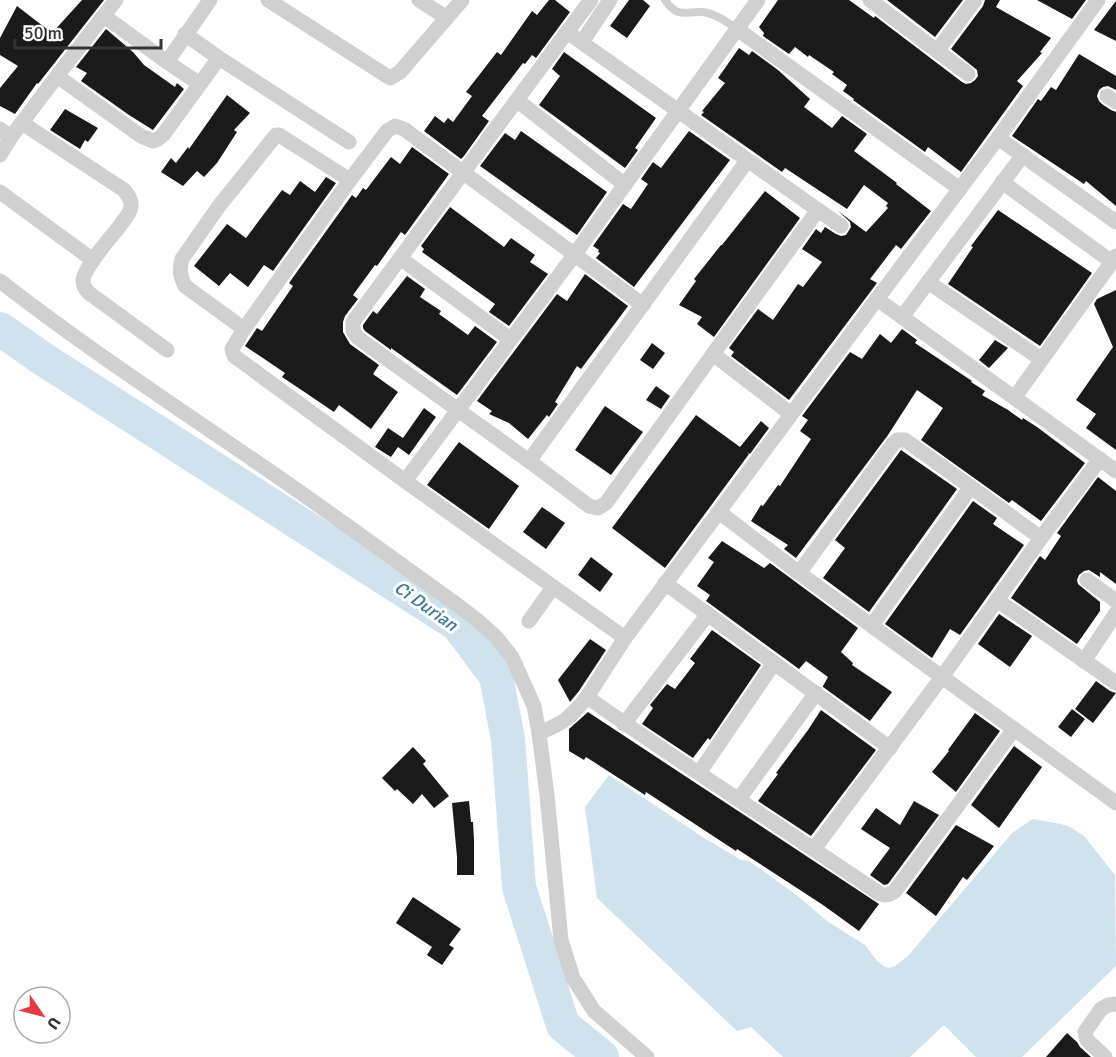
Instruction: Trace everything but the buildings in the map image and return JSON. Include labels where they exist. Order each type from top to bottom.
[{"type":"street","points":[[0,155],[5,134],[22,123],[116,0]]},
{"type":"street","points":[[167,62],[210,0]]},
{"type":"street","points":[[268,0],[390,78],[400,72],[461,0]]},
{"type":"street","points":[[419,0],[447,18]]},
{"type":"street","points":[[591,0],[353,322],[353,331],[358,338],[529,460],[589,506],[598,508],[603,506],[818,210]]},
{"type":"street","points":[[582,42],[610,0]]},
{"type":"street","points":[[405,481],[575,254],[758,0]]},
{"type":"street","points":[[870,0],[968,74]]},
{"type":"street","points":[[937,51],[975,0]]},
{"type":"street","points":[[539,733],[561,724],[575,712],[665,583],[998,138],[1098,0]]},
{"type":"street","points":[[104,16],[200,84]]},
{"type":"street","points":[[737,29],[960,189]]},
{"type":"street","points":[[567,32],[842,226]]},
{"type":"street","points":[[185,34],[350,142]]},
{"type":"street","points":[[57,76],[141,136],[153,141],[163,135],[219,58]]},
{"type":"street","points":[[518,101],[625,185]]},
{"type":"street","points":[[22,123],[124,190],[130,197],[131,206],[128,215],[93,260],[82,282],[89,293],[166,350]]},
{"type":"street","points":[[625,638],[234,356],[232,349],[350,180],[387,131],[395,126],[404,129],[644,305]]},
{"type":"street","points":[[244,329],[186,286],[181,278],[182,259],[219,206],[276,135],[350,180]]},
{"type":"street","points":[[998,138],[1116,222]]},
{"type":"street","points":[[902,317],[1023,155]]},
{"type":"street","points":[[529,460],[747,161]]},
{"type":"street","points":[[1002,182],[1114,259],[1015,397]]},
{"type":"street","points":[[0,192],[93,260]]},
{"type":"street","points":[[400,258],[510,339]]},
{"type":"street","points":[[0,281],[42,314],[254,460],[477,620],[496,637],[512,657],[534,706],[539,733],[561,940],[573,978],[594,1011],[646,1057]]},
{"type":"street","points":[[928,282],[1041,359]]},
{"type":"street","points":[[877,299],[1116,471]]},
{"type":"street","points":[[713,354],[791,414]]},
{"type":"street","points":[[800,573],[897,440],[905,440],[1041,538]]},
{"type":"street","points":[[814,849],[1100,459]]},
{"type":"street","points":[[872,625],[971,487]]},
{"type":"street","points":[[719,512],[1116,803]]},
{"type":"street","points":[[1087,580],[1116,601]]},
{"type":"street","points":[[665,583],[890,748]]},
{"type":"street","points":[[529,621],[553,587]]},
{"type":"street","points":[[997,600],[1116,683]]},
{"type":"street","points":[[1084,661],[1116,613]]},
{"type":"street","points":[[624,724],[708,614]]},
{"type":"street","points":[[699,773],[774,663]]},
{"type":"street","points":[[739,799],[816,693]]},
{"type":"street","points":[[586,697],[879,894],[890,895],[1014,729]]},
{"type":"street","points":[[1101,1056],[1087,1040],[1085,1032],[1101,1009],[1116,1004]]},
{"type":"lane","points":[[665,0],[675,11],[683,14],[704,12],[718,17],[737,29]]},
{"type":"water","points":[[609,775],[704,838],[741,860],[749,861],[794,893],[827,921],[865,945],[877,961],[889,968],[908,956],[1012,833],[1033,819],[1070,827],[1084,836],[1115,875],[1116,966],[1022,1057],[976,1057],[944,1025],[910,1057],[783,1057],[751,1027],[737,1031],[597,898],[585,807]]},
{"type":"waterway","name":"Ci Durian","points":[[0,329],[43,359],[458,625],[496,676],[508,739],[519,887],[563,1025],[602,1057]]}]
